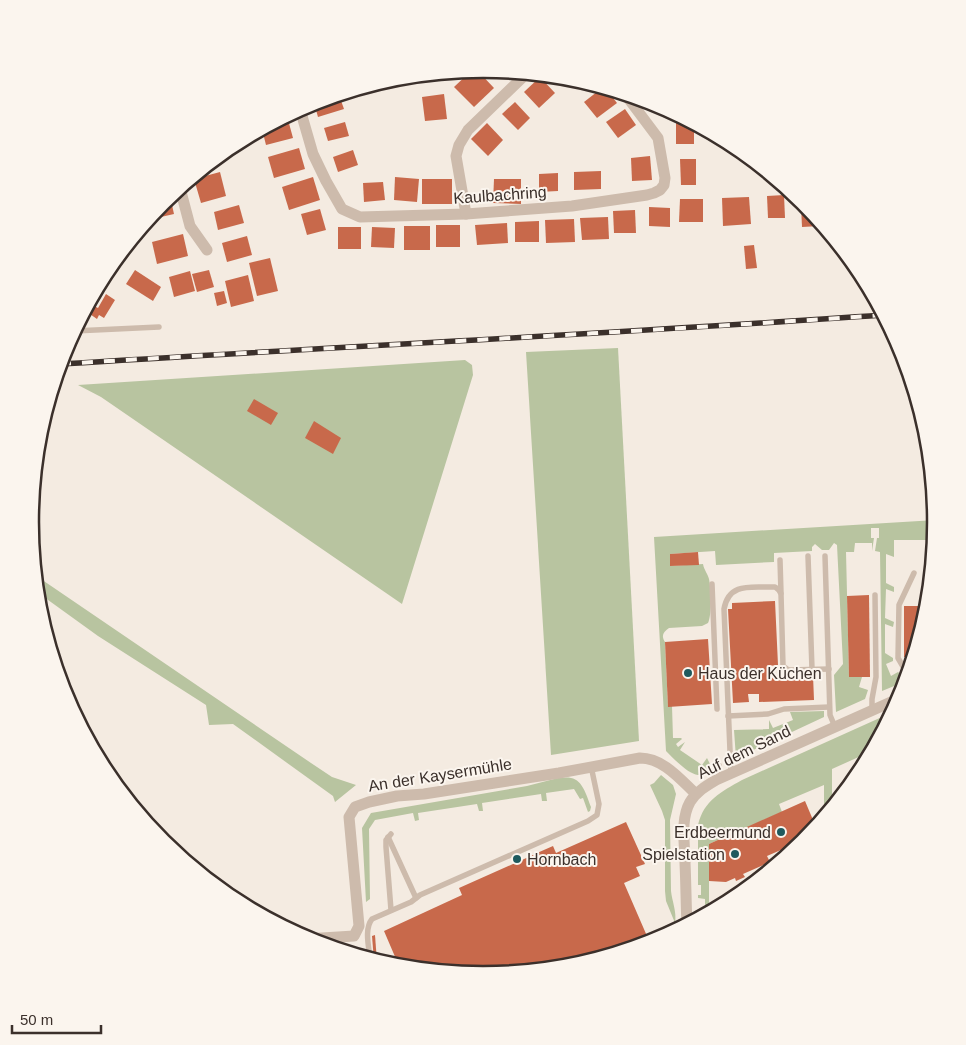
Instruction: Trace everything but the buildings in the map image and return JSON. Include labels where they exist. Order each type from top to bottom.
[{"type":"street","points":[[466,214],[456,156],[458,145],[468,130],[520,80]]},
{"type":"street","name":"Kaulbachring","points":[[302,117],[313,154],[342,209],[360,217],[466,214],[572,206],[654,194],[664,185],[665,178],[658,138],[633,105]]},
{"type":"street","points":[[182,196],[190,226],[207,250]]},
{"type":"street","name":"Auf dem Sand","points":[[687,917],[684,826],[689,804],[696,794],[706,786],[726,776],[888,703]]},
{"type":"street","name":"An der Kaysermühle","points":[[326,938],[354,936],[359,926],[349,817],[355,807],[397,796],[424,794],[549,774],[633,758],[646,758],[663,765],[696,794]]},
{"type":"lane","points":[[83,331],[159,327]]},
{"type":"lane","points":[[808,556],[812,669]]},
{"type":"lane","points":[[825,556],[830,714],[835,727]]},
{"type":"lane","points":[[780,560],[783,666],[787,669],[829,669]]},
{"type":"lane","points":[[903,667],[898,658],[899,605],[914,573]]},
{"type":"lane","points":[[712,584],[717,709]]},
{"type":"lane","points":[[726,776],[728,716],[725,601],[728,595],[738,588],[775,587],[780,590],[781,594]]},
{"type":"lane","points":[[872,710],[876,677],[875,595]]},
{"type":"lane","points":[[728,716],[768,714],[784,709],[830,707]]},
{"type":"lane","points":[[719,765],[726,776]]},
{"type":"lane","points":[[369,952],[368,930],[372,919],[588,821],[597,815],[599,804],[591,766]]},
{"type":"lane","points":[[391,910],[386,846],[389,836],[416,898]]},
{"type":"green space","points":[[618,348],[639,741],[551,755],[526,352]]},
{"type":"green space","points":[[465,360],[472,365],[473,375],[402,604],[101,397],[78,385]]},
{"type":"green space","points":[[927,521],[926,540],[894,540],[894,557],[886,554],[886,583],[894,587],[894,592],[886,589],[885,618],[894,622],[893,627],[885,624],[885,653],[893,658],[893,661],[886,664],[891,676],[898,672],[900,674],[896,685],[882,691],[880,552],[875,551],[877,538],[879,538],[879,528],[871,528],[871,538],[874,538],[872,551],[872,543],[855,543],[854,552],[846,552],[849,677],[862,677],[859,687],[868,690],[865,699],[836,712],[834,675],[843,664],[837,545],[834,543],[829,550],[822,550],[815,544],[812,547],[812,551],[774,553],[774,562],[716,565],[715,551],[670,554],[670,566],[703,564],[709,579],[711,595],[708,623],[702,626],[669,628],[663,636],[665,642],[668,706],[672,706],[673,738],[682,739],[676,744],[678,747],[685,742],[680,750],[702,765],[707,758],[712,768],[698,775],[690,772],[666,751],[654,537]]},
{"type":"green space","points":[[43,580],[332,777],[356,785],[335,802],[333,796],[233,724],[209,725],[206,705],[98,636],[46,598]]},
{"type":"green space","points":[[824,711],[824,717],[736,758],[734,730],[769,729],[769,720],[773,728],[793,720],[790,712]]},
{"type":"green space","points":[[882,717],[861,756],[832,769],[832,797],[824,806],[824,785],[779,804],[782,812],[709,844],[709,905],[705,907],[705,899],[698,898],[698,895],[701,895],[701,885],[698,885],[698,825],[704,809],[709,803],[720,793],[742,780]]},
{"type":"green space","points":[[661,775],[673,785],[676,794],[670,820],[671,891],[675,911],[675,923],[666,901],[665,820],[650,785]]},
{"type":"green space","points":[[558,778],[571,778],[579,782],[588,799],[591,807],[590,811],[588,812],[583,798],[580,799],[574,789],[546,793],[547,801],[542,801],[541,794],[482,803],[483,811],[479,811],[477,804],[418,813],[419,820],[415,821],[413,813],[375,820],[369,829],[370,899],[366,902],[362,828],[371,813],[527,786]]},
{"type":"railway","points":[[68,364],[876,315]]},
{"type":"place","name":"Haus der Küchen","points":[[688,673]]},
{"type":"place","name":"Erdbeermund","points":[[781,832]]},
{"type":"place","name":"Spielstation","points":[[735,854]]},
{"type":"place","name":"Hornbach","points":[[517,859]]}]
